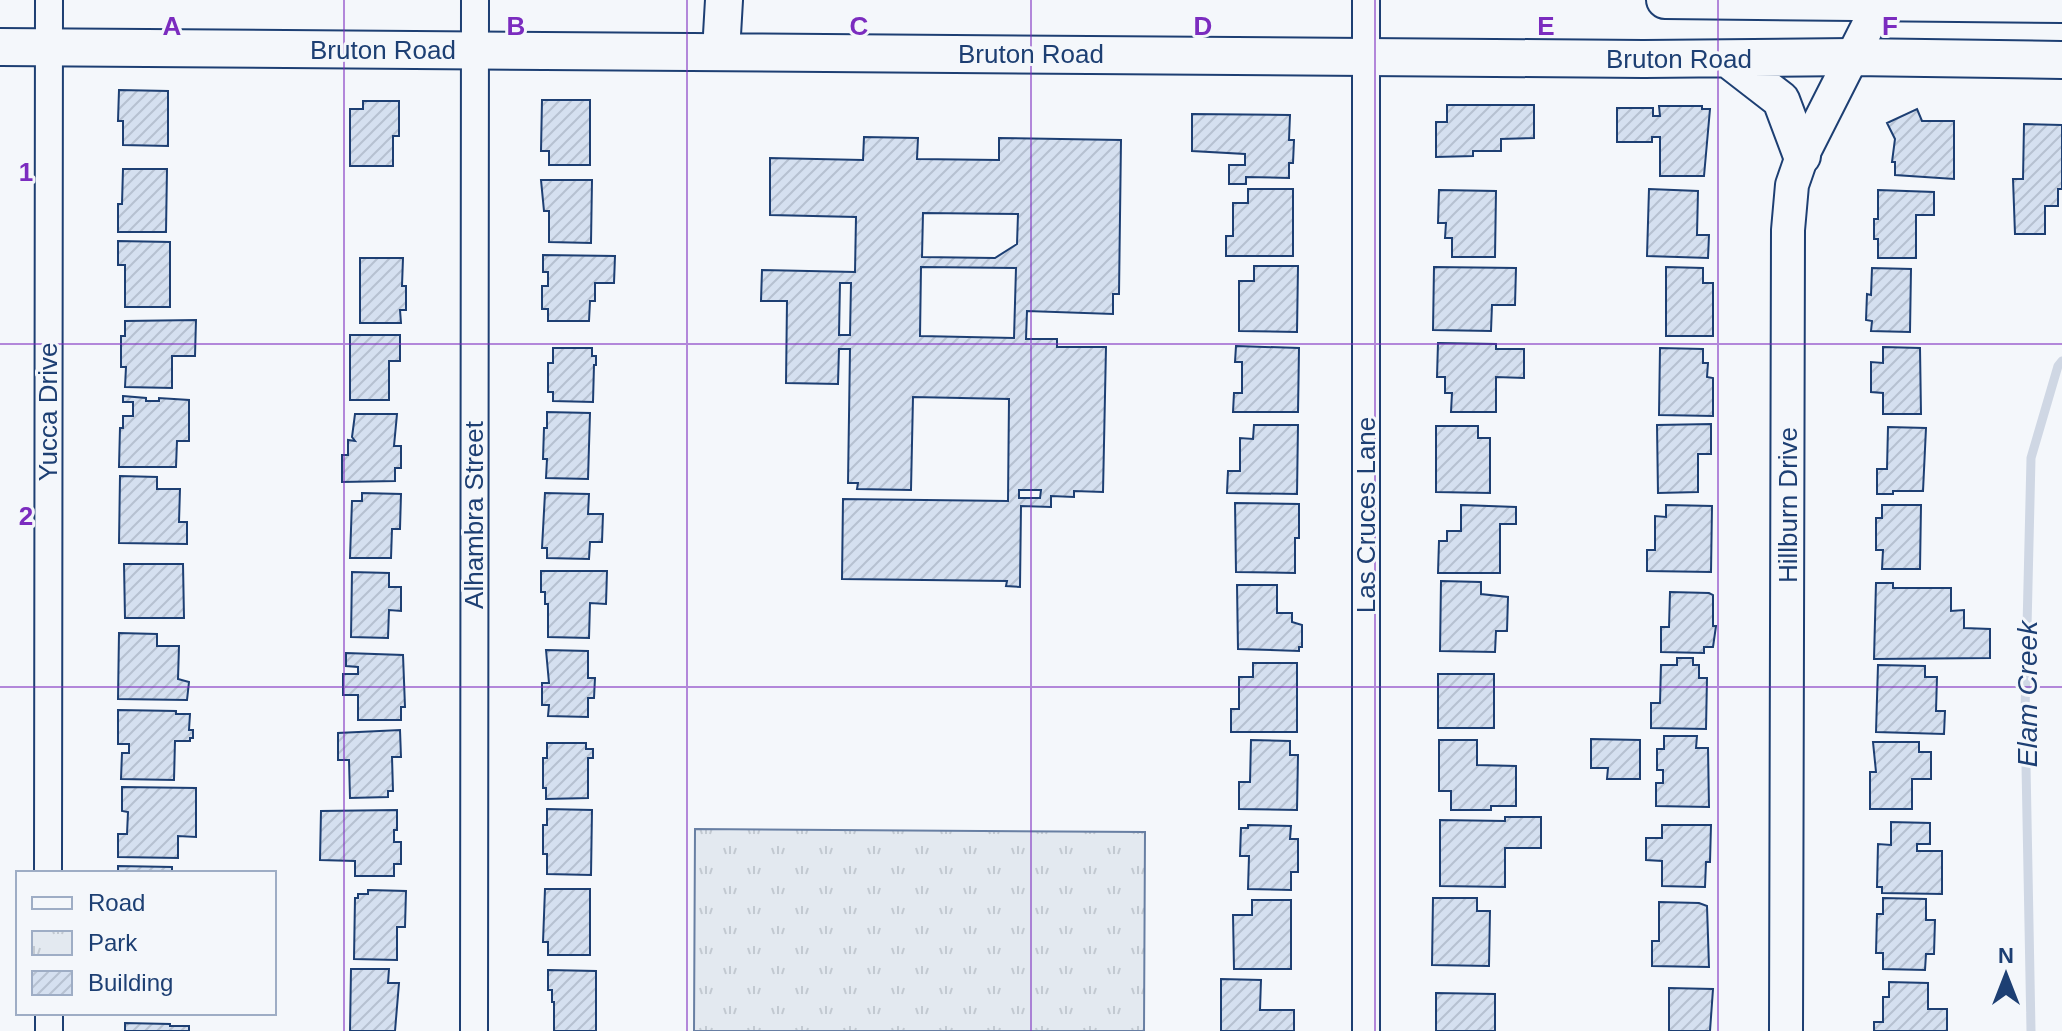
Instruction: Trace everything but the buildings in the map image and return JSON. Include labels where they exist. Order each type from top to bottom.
[{"type":"main road","points":[[721,52],[724,0]]},
{"type":"main road","points":[[1665,0],[2062,4]]},
{"type":"main road","name":"Bruton Road","points":[[0,47],[2062,60]]},
{"type":"main road","points":[[1728,59],[1781,100],[1802,156]]},
{"type":"street","name":"Yucca Drive","points":[[48,871],[49,0]]},
{"type":"street","name":"Alhambra Street","points":[[474,1031],[475,0]]},
{"type":"street","name":"Las Cruces Lane","points":[[1366,0],[1366,1031]]},
{"type":"street","name":"Hillburn Drive","points":[[1786,1031],[1788,230],[1792,185],[1802,156],[1881,1]]},
{"type":"green space","points":[[695,829],[1145,832],[1144,1031],[694,1031]]},
{"type":"waterway","name":"Elam Creek","points":[[2031,1031],[2025,712],[2031,458],[2062,361]]}]
